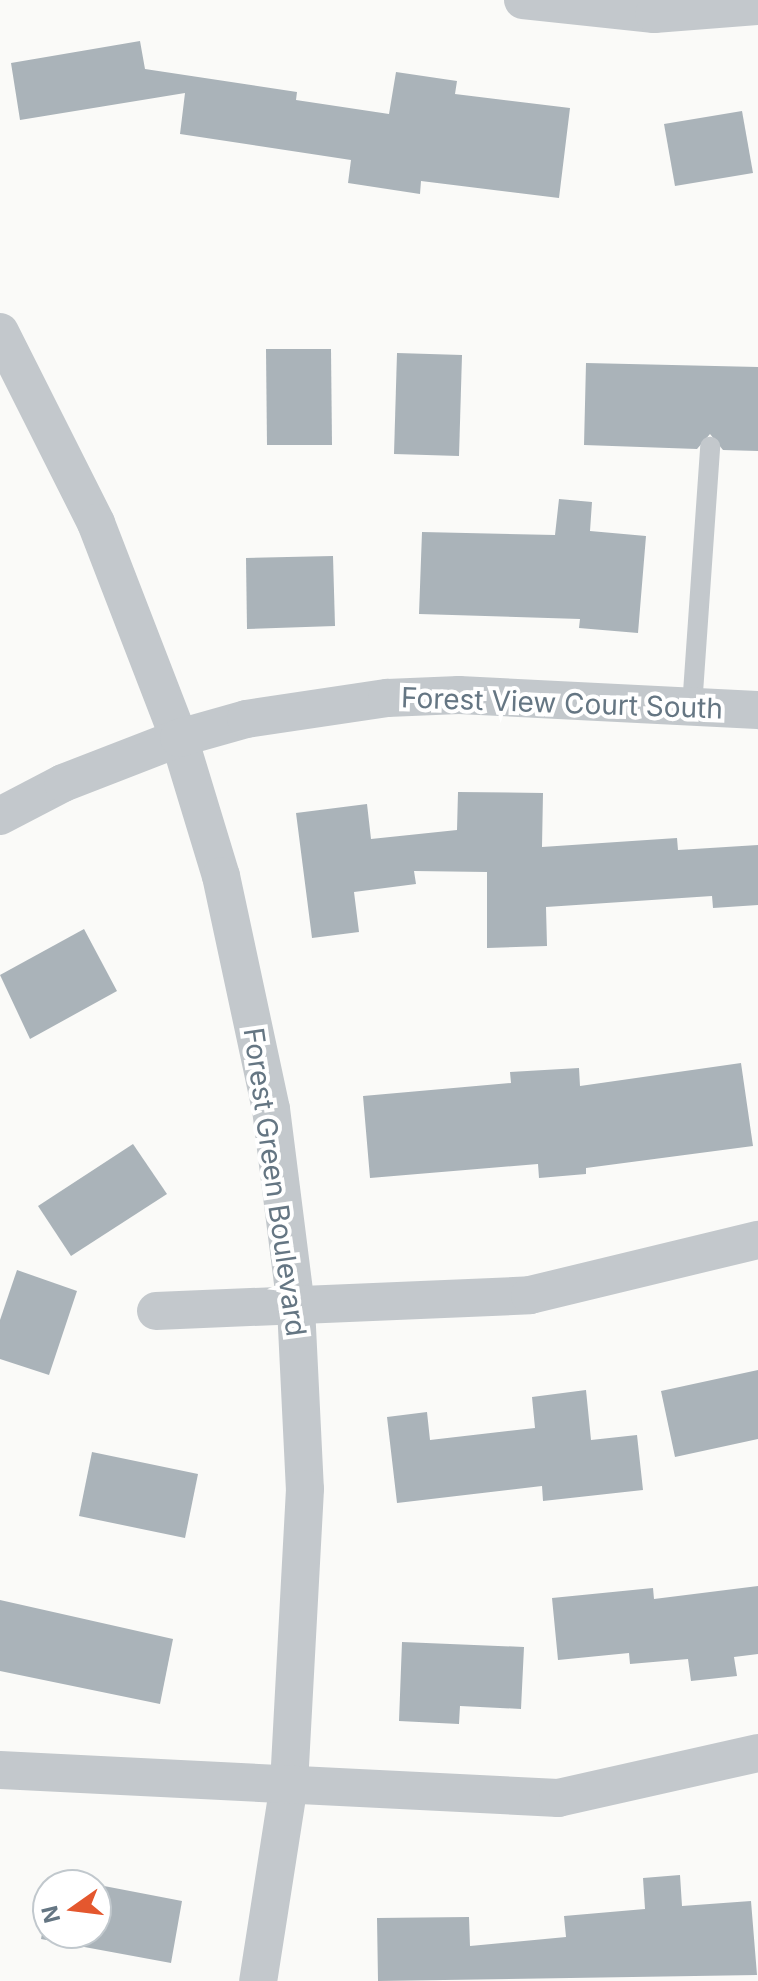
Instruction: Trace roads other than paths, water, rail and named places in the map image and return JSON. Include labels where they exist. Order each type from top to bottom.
[{"type":"street","points":[[523,0],[654,14],[758,6]]},
{"type":"street","name":"Forest Green Boulevard","points":[[0,332],[96,523],[179,738],[248,992],[271,1109],[296,1307],[305,1489],[289,1784],[258,1981]]},
{"type":"street","name":"Forest View Court South","points":[[0,816],[63,783],[179,738],[246,719],[387,698],[758,710]]},
{"type":"street","points":[[156,1311],[530,1295],[758,1240]]},
{"type":"street","points":[[0,1770],[558,1798],[758,1753]]},
{"type":"lane","points":[[692,707],[710,447]]}]
